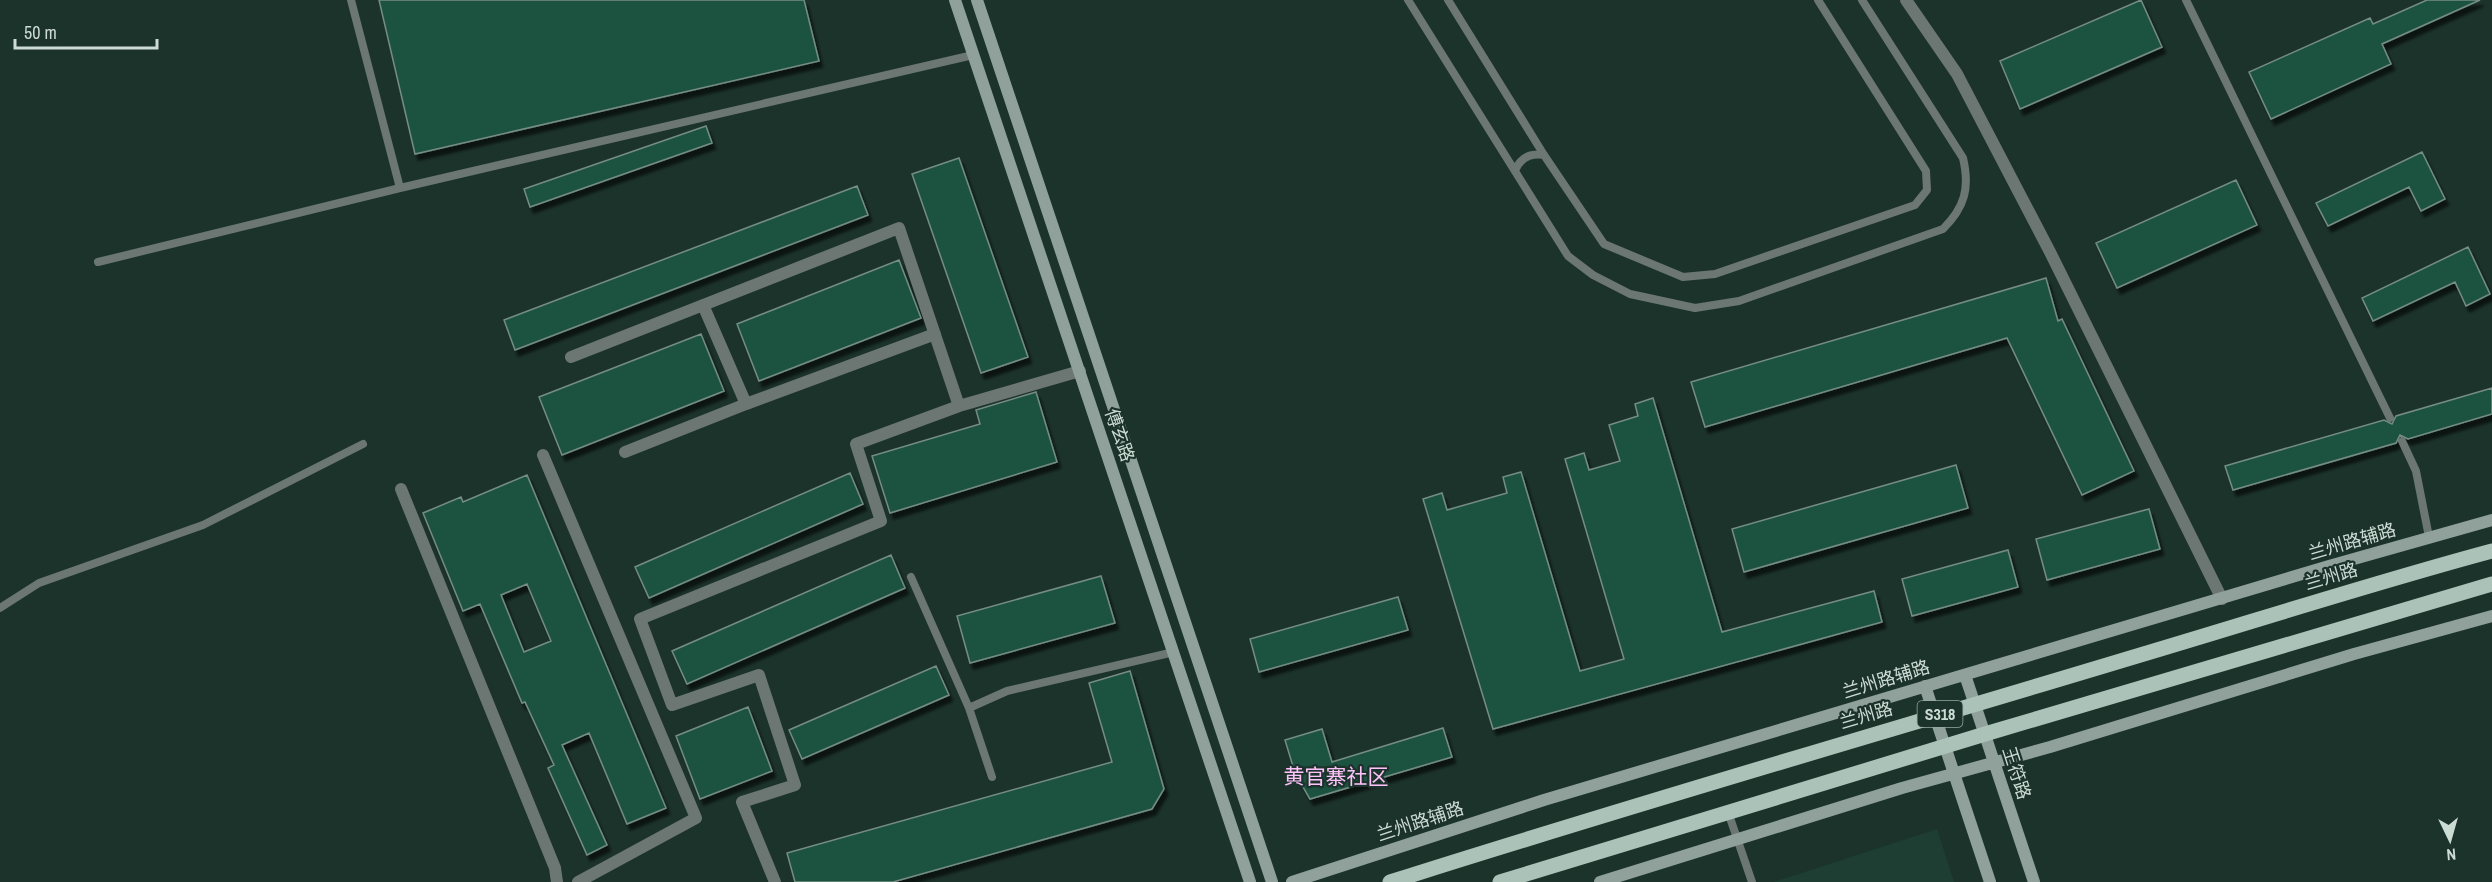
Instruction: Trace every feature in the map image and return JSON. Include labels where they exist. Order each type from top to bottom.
[{"type":"main road","name":"兰州路","points":[[1390,882],[2293,607],[2492,551]]},
{"type":"main road","name":"S318","points":[[1500,882],[1985,734],[2492,585]]},
{"type":"street","name":"傅玄路","points":[[955,0],[1250,882]]},
{"type":"street","name":"傅玄路","points":[[977,0],[1272,882]]},
{"type":"street","points":[[1906,0],[1962,84],[2050,252],[2222,599]]},
{"type":"street","points":[[571,357],[899,228],[959,406]]},
{"type":"street","points":[[703,305],[746,404]]},
{"type":"street","points":[[625,452],[746,404],[935,334]]},
{"type":"street","points":[[775,882],[742,802],[795,785],[759,675],[672,705],[640,619],[881,521],[856,444],[959,406],[1080,370]]},
{"type":"street","points":[[543,455],[696,818],[578,882]]},
{"type":"street","points":[[401,489],[555,868],[557,882]]},
{"type":"street","name":"兰州路辅路","points":[[1292,882],[1544,800],[2492,520]]},
{"type":"street","points":[[1600,882],[1954,773],[2354,654],[2492,616]]},
{"type":"street","name":"王符路","points":[[1965,675],[2034,882]]},
{"type":"street","points":[[1925,686],[1990,882]]},
{"type":"lane","points":[[351,0],[400,188]]},
{"type":"lane","points":[[1408,0],[1568,256],[1593,275],[1630,294],[1695,308],[1739,301],[1943,229],[1957,215],[1966,197],[1968,177],[1963,158],[1862,0]]},
{"type":"lane","points":[[1448,0],[1544,155],[1604,244],[1683,277],[1715,274],[1915,204],[1927,189],[1926,171],[1818,0]]},
{"type":"lane","points":[[2186,0],[2390,418]]},
{"type":"lane","points":[[98,262],[400,188],[973,55]]},
{"type":"lane","points":[[1515,171],[1523,159],[1536,154],[1544,155]]},
{"type":"lane","points":[[2402,441],[2416,471],[2429,537]]},
{"type":"lane","points":[[0,608],[39,583],[203,525],[363,444]]},
{"type":"lane","points":[[911,576],[969,708],[992,777]]},
{"type":"lane","points":[[969,708],[1007,691],[1174,652]]},
{"type":"lane","points":[[1728,812],[1752,882]]},
{"type":"shaded area","points":[[1937,829],[1954,882],[1774,882]]},
{"type":"building","points":[[379,0],[804,0],[819,61],[415,154]]},
{"type":"building","points":[[2141,0],[2162,47],[2020,109],[2000,61]]},
{"type":"building","points":[[2427,0],[2480,0],[2382,44],[2391,64],[2271,119],[2249,72],[2370,18],[2373,24]]},
{"type":"building","points":[[706,126],[712,143],[530,207],[524,189]]},
{"type":"building","points":[[2422,152],[2445,199],[2421,211],[2409,187],[2328,226],[2316,203]]},
{"type":"building","points":[[959,158],[1028,357],[981,373],[912,174]]},
{"type":"building","points":[[2236,180],[2257,225],[2117,288],[2096,243]]},
{"type":"building","points":[[857,186],[868,215],[515,350],[504,320]]},
{"type":"building","points":[[2468,247],[2490,294],[2466,306],[2455,282],[2373,321],[2362,298]]},
{"type":"building","points":[[899,260],[921,318],[759,381],[737,324]]},
{"type":"building","points":[[2046,278],[2058,321],[2062,319],[2134,471],[2082,495],[2007,338],[1705,427],[1691,382]]},
{"type":"building","points":[[701,334],[724,391],[562,455],[539,397]]},
{"type":"building","points":[[2492,388],[2492,414],[2408,439],[2400,435],[2396,443],[2233,490],[2225,466],[2384,420],[2392,424],[2396,416]]},
{"type":"building","points":[[1036,392],[1057,462],[890,513],[872,456],[980,424],[976,410]]},
{"type":"building","points":[[1653,398],[1722,632],[1874,591],[1882,622],[1493,729],[1423,499],[1442,493],[1447,510],[1507,493],[1503,477],[1521,472],[1580,671],[1624,659],[1565,459],[1584,453],[1589,470],[1620,461],[1609,425],[1638,416],[1635,404]]},
{"type":"building","points":[[1956,465],[1968,508],[1744,572],[1732,529]]},
{"type":"building","points":[[850,473],[863,504],[649,598],[635,567]]},
{"type":"building","points":[[527,475],[666,808],[627,824],[589,733],[562,745],[607,845],[587,855],[548,768],[554,765],[525,702],[522,703],[480,604],[463,611],[423,513],[461,497],[463,502]],"holes":[[[527,584],[551,641],[524,652],[501,595]]]},
{"type":"building","points":[[2149,509],[2160,549],[2047,580],[2036,539]]},
{"type":"building","points":[[2008,550],[2018,587],[1912,616],[1902,579]]},
{"type":"building","points":[[891,555],[905,588],[687,684],[672,651]]},
{"type":"building","points":[[1101,576],[1115,623],[970,663],[957,616]]},
{"type":"building","points":[[1398,597],[1408,630],[1259,672],[1250,639]]},
{"type":"building","points":[[936,666],[949,695],[802,759],[789,730]]},
{"type":"building","points":[[1130,671],[1164,789],[1152,809],[893,882],[795,882],[787,853],[1112,762],[1089,683]]},
{"type":"building","points":[[748,707],[772,771],[700,799],[676,736]]},
{"type":"building","points":[[1443,728],[1452,757],[1310,799],[1295,773],[1285,740],[1322,729],[1332,762]]},
{"type":"district","name":"黄官寨社区","points":[[1336,776]]}]
